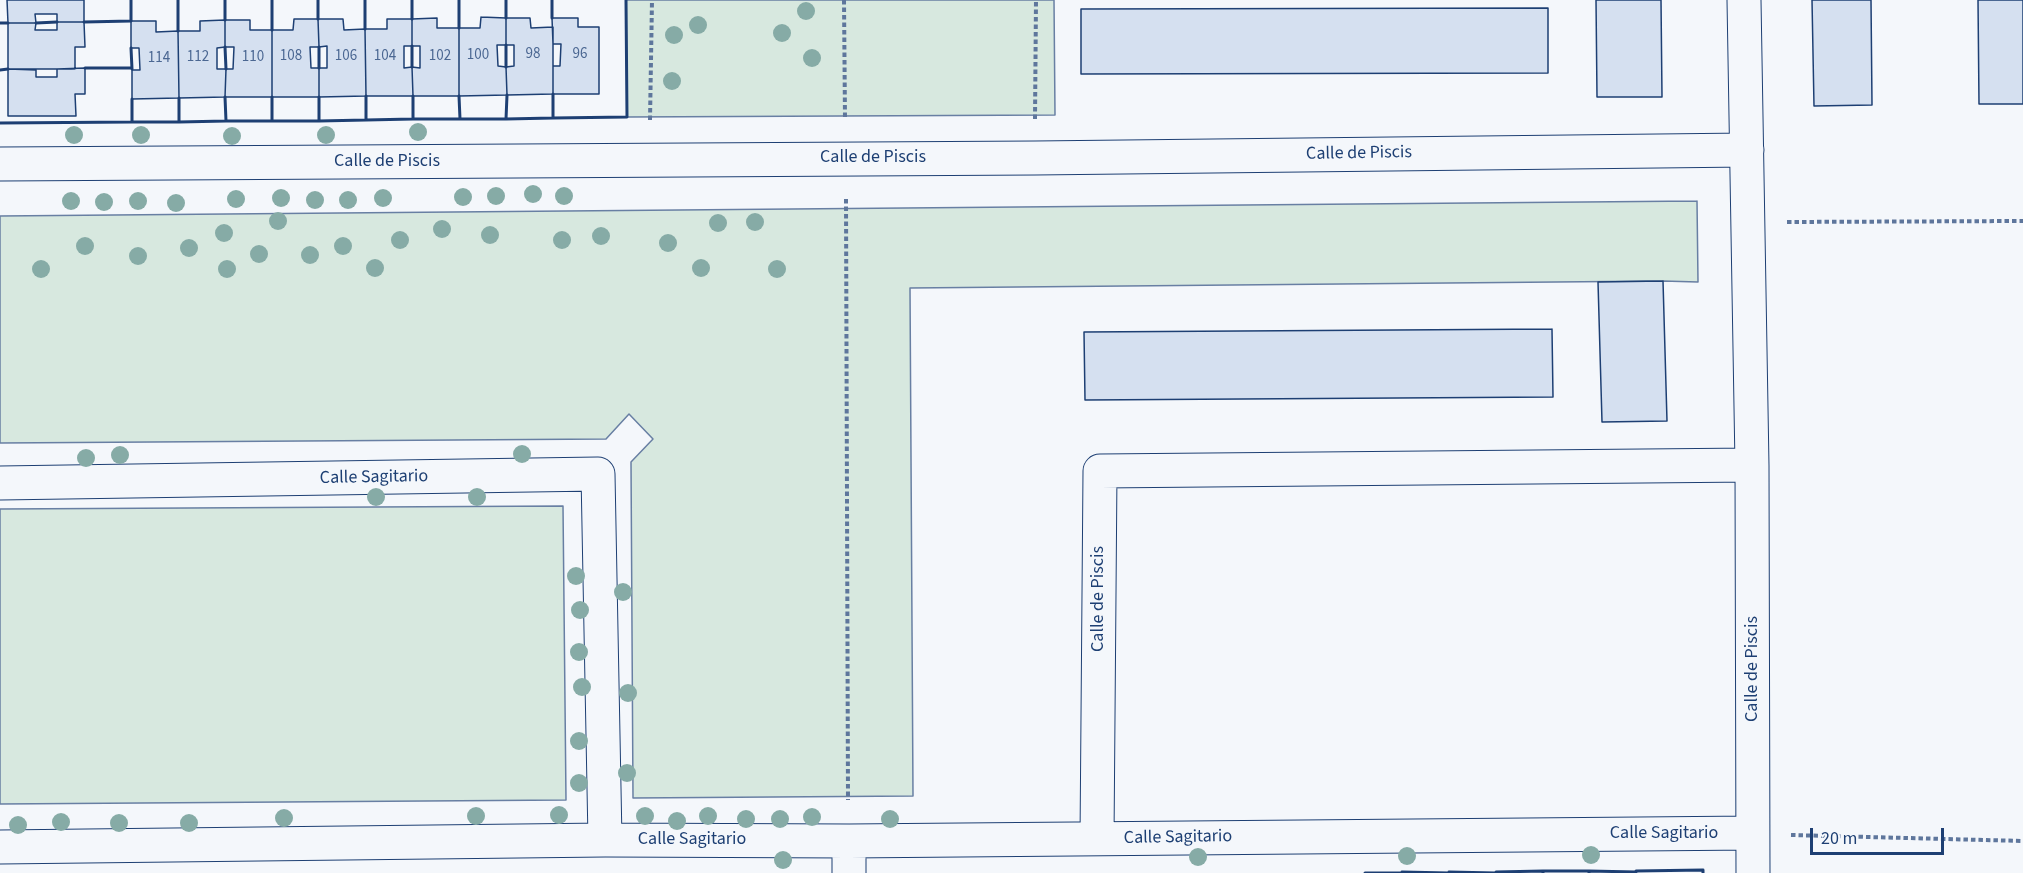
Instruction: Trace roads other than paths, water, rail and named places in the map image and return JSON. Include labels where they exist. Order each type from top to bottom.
[{"type":"street","name":"Calle de Piscis","points":[[1744,0],[1752,465],[1753,873]]},
{"type":"street","name":"Calle de Piscis","points":[[0,164],[1035,158],[1747,150]]},
{"type":"street","name":"Calle de Piscis","points":[[1097,839],[1100,471],[1752,465]]},
{"type":"street","name":"Calle Sagitario","points":[[0,483],[598,474],[605,840]]},
{"type":"street","name":"Calle Sagitario","points":[[0,847],[605,840],[849,841],[1752,834]]},
{"type":"street","points":[[849,841],[849,873]]}]
